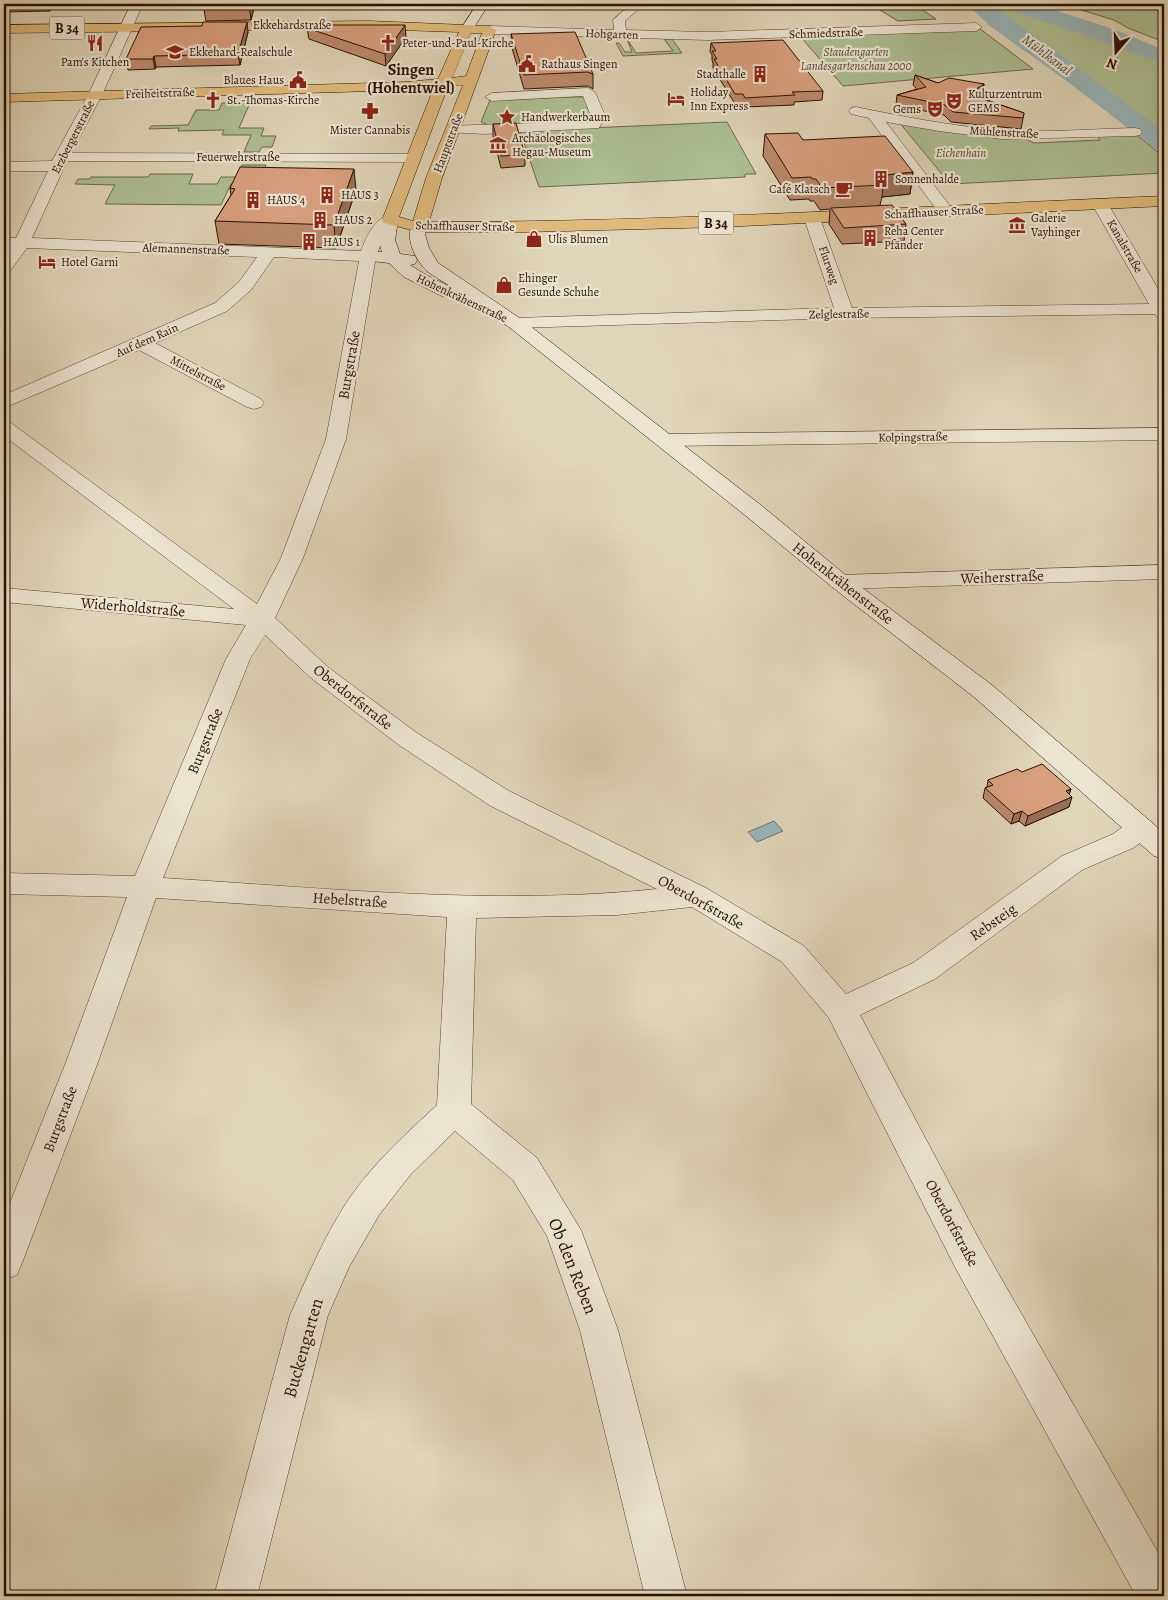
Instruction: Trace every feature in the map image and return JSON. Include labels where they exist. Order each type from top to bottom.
[{"type":"main road","name":"Ekkehardstraße","points":[[4,29],[127,26],[368,25],[467,29],[491,26]]},
{"type":"main road","name":"Hauptstraße","points":[[421,222],[491,26]]},
{"type":"main road","name":"Hauptstraße","points":[[390,220],[440,90],[467,29]]},
{"type":"main road","name":"Freiheitstraße","points":[[4,98],[406,86],[425,90],[440,90],[471,80]]},
{"type":"main road","name":"Schaffhauser Straße","points":[[390,220],[584,225],[722,222],[1164,201]]},
{"type":"street","name":"Erzbergerstraße","points":[[4,266],[22,243],[60,161],[95,95],[137,4]]},
{"type":"street","name":"Hauptstraße","points":[[467,29],[482,4]]},
{"type":"street","points":[[620,34],[619,20],[638,4]]},
{"type":"street","name":"Hohgarten","points":[[491,26],[675,36]]},
{"type":"street","name":"Schmiedstraße","points":[[675,36],[794,34],[976,27]]},
{"type":"street","points":[[453,129],[484,130],[597,122],[588,92],[492,97]]},
{"type":"street","name":"Mühlenstraße","points":[[856,111],[957,130],[997,134],[1135,132]]},
{"type":"street","points":[[874,115],[945,210]]},
{"type":"street","name":"Feuerwehrstraße","points":[[4,166],[60,161],[414,158]]},
{"type":"street","name":"Kanalstraße","points":[[1100,204],[1163,312]]},
{"type":"street","name":"Flurweg","points":[[812,218],[845,313]]},
{"type":"street","points":[[390,220],[387,241],[394,258]]},
{"type":"street","name":"Burgstraße","points":[[4,1263],[82,1062],[145,887],[238,659],[262,619],[292,558],[336,439],[368,256],[374,238],[382,224],[390,220]]},
{"type":"street","name":"Hohenkrähenstraße","points":[[421,222],[417,234],[421,248],[432,266],[515,323],[840,582],[983,691],[1164,849]]},
{"type":"street","name":"Alemannenstraße","points":[[4,242],[368,256],[394,258],[432,266]]},
{"type":"street","name":"Auf dem Rain","points":[[4,402],[141,343],[227,303],[246,286],[269,252]]},
{"type":"street","name":"Hohenkrähenstraße","points":[[394,258],[413,275],[515,323]]},
{"type":"street","name":"Zelglestraße","points":[[515,323],[845,313],[1163,312]]},
{"type":"street","name":"Mittelstraße","points":[[141,343],[254,403]]},
{"type":"street","name":"Oberdorfstraße","points":[[4,428],[262,619],[320,673],[408,739],[499,798],[696,896],[793,954],[841,1010],[968,1255],[1159,1596]]},
{"type":"street","name":"Kolpingstraße","points":[[663,440],[1164,434]]},
{"type":"street","name":"Weiherstraße","points":[[840,582],[1164,572]]},
{"type":"street","name":"Widerholdstraße","points":[[7,600],[262,619]]},
{"type":"street","name":"Rebsteig","points":[[841,1010],[924,971],[1072,863],[1123,841],[1141,828]]},
{"type":"street","name":"Hebelstraße","points":[[4,883],[145,887],[462,907],[617,904],[696,896]]},
{"type":"street","points":[[454,1110],[462,907]]},
{"type":"street","name":"Buckengarten","points":[[236,1596],[309,1315],[335,1256],[366,1204],[399,1163],[454,1110]]},
{"type":"street","name":"Ob den Reben","points":[[454,1110],[525,1169],[563,1230],[600,1330],[666,1596]]},
{"type":"green space","points":[[870,4],[914,4],[936,19],[898,21]]},
{"type":"green space","points":[[989,4],[1001,4],[1050,13],[1164,63],[1164,141],[999,21]]},
{"type":"green space","points":[[1062,4],[1164,4],[1164,42],[1128,28],[1114,20]]},
{"type":"green space","name":"Staudengarten Landesgartenschau 2000","points":[[979,28],[1033,69],[843,86],[799,35]]},
{"type":"green space","points":[[627,39],[636,53],[673,51],[664,39],[672,39],[682,53],[623,56],[616,43],[619,43],[625,52],[632,52]]},
{"type":"green space","points":[[586,97],[595,119],[587,122],[491,126],[481,122],[490,100]]},
{"type":"green space","points":[[222,103],[250,103],[239,128],[264,128],[261,136],[276,136],[272,147],[262,147],[259,152],[244,152],[251,135],[222,135],[224,130],[178,131],[179,128],[149,129],[151,126],[188,125],[196,110],[219,110]]},
{"type":"green space","points":[[727,122],[756,174],[745,174],[745,177],[539,187],[520,131]]},
{"type":"green space","name":"Eichenhain","points":[[899,122],[1019,136],[1034,143],[1100,140],[1097,135],[1135,134],[1164,157],[1164,173],[950,184]]},
{"type":"green space","points":[[242,165],[266,165],[263,173],[276,184],[231,184],[221,205],[105,204],[115,185],[75,184],[78,179],[90,179],[91,177],[148,177],[150,174],[193,174],[189,184],[217,184],[221,177],[236,177]]},
{"type":"water","points":[[774,821],[783,831],[757,842],[748,832]]},
{"type":"building","points":[[203,22],[247,22],[238,54],[154,56],[153,59],[126,59],[141,27],[202,26]]},
{"type":"building","points":[[308,25],[405,25],[385,54],[307,28]]},
{"type":"building","points":[[575,32],[593,74],[588,72],[524,75],[511,34]]},
{"type":"building","name":"Stadthalle","points":[[783,40],[823,91],[792,92],[795,95],[745,98],[743,94],[735,94],[714,59],[717,59],[712,51],[716,51],[711,43]]},
{"type":"building","points":[[915,75],[938,83],[949,78],[984,84],[969,94],[1024,113],[1023,118],[953,112],[945,105],[897,95],[926,87]]},
{"type":"building","points":[[516,123],[525,155],[501,156],[493,124]]},
{"type":"building","points":[[798,133],[803,140],[885,136],[913,172],[877,176],[883,185],[822,188],[816,179],[811,177],[792,178],[765,134]]},
{"type":"building","points":[[240,167],[354,169],[334,225],[215,221],[235,189],[230,188]]},
{"type":"building","points":[[892,205],[906,224],[844,228],[831,208]]},
{"type":"building","points":[[1042,764],[1071,789],[1066,791],[1072,797],[1028,816],[1022,811],[1014,814],[985,788],[993,785],[988,780],[1017,769],[1022,772]]},
{"type":"waterway","name":"Mühlkanal","points":[[978,4],[998,21],[1081,80],[1164,143]]},
{"type":"waterway","points":[[1015,4],[1105,34],[1164,58]]},
{"type":"place","name":"Pam's Kitchen","points":[[95,43]]},
{"type":"place","name":"Peter-und-Paul-Kirche","points":[[388,43]]},
{"type":"place","name":"Ekkehard-Realschule","points":[[175,52]]},
{"type":"place","name":"Rathaus Singen","points":[[527,64]]},
{"type":"place","name":"Stadthalle","points":[[760,74]]},
{"type":"place","name":"Blaues Haus","points":[[298,80]]},
{"type":"place","name":"Holiday Inn Express","points":[[676,99]]},
{"type":"place","name":"St.-Thomas-Kirche","points":[[213,100]]},
{"type":"place","name":"Kulturzentrum GEMS","points":[[954,101]]},
{"type":"place","name":"Gems","points":[[935,109]]},
{"type":"place","name":"Mister Cannabis","points":[[370,111]]},
{"type":"place","name":"Handwerkerbaum","points":[[507,117]]},
{"type":"place","name":"Archäologisches Hegau-Museum","points":[[498,145]]},
{"type":"place","name":"Sonnenhalde","points":[[881,179]]},
{"type":"place","name":"Café Klatsch","points":[[844,189]]},
{"type":"place","name":"HAUS 3","points":[[327,195]]},
{"type":"place","name":"HAUS 4","points":[[253,200]]},
{"type":"place","name":"HAUS 2","points":[[320,220]]},
{"type":"place","name":"Galerie Vayhinger","points":[[1017,225]]},
{"type":"place","name":"Reha Center Pfänder","points":[[870,238]]},
{"type":"place","name":"Ulis Blumen","points":[[534,239]]},
{"type":"place","name":"HAUS 1","points":[[309,242]]},
{"type":"place","name":"Hotel Garni","points":[[47,262]]},
{"type":"place","name":"Ehinger Gesunde Schuhe","points":[[504,285]]},
{"type":"district","name":"Singen (Hohentwiel)","points":[[411,79]]}]
